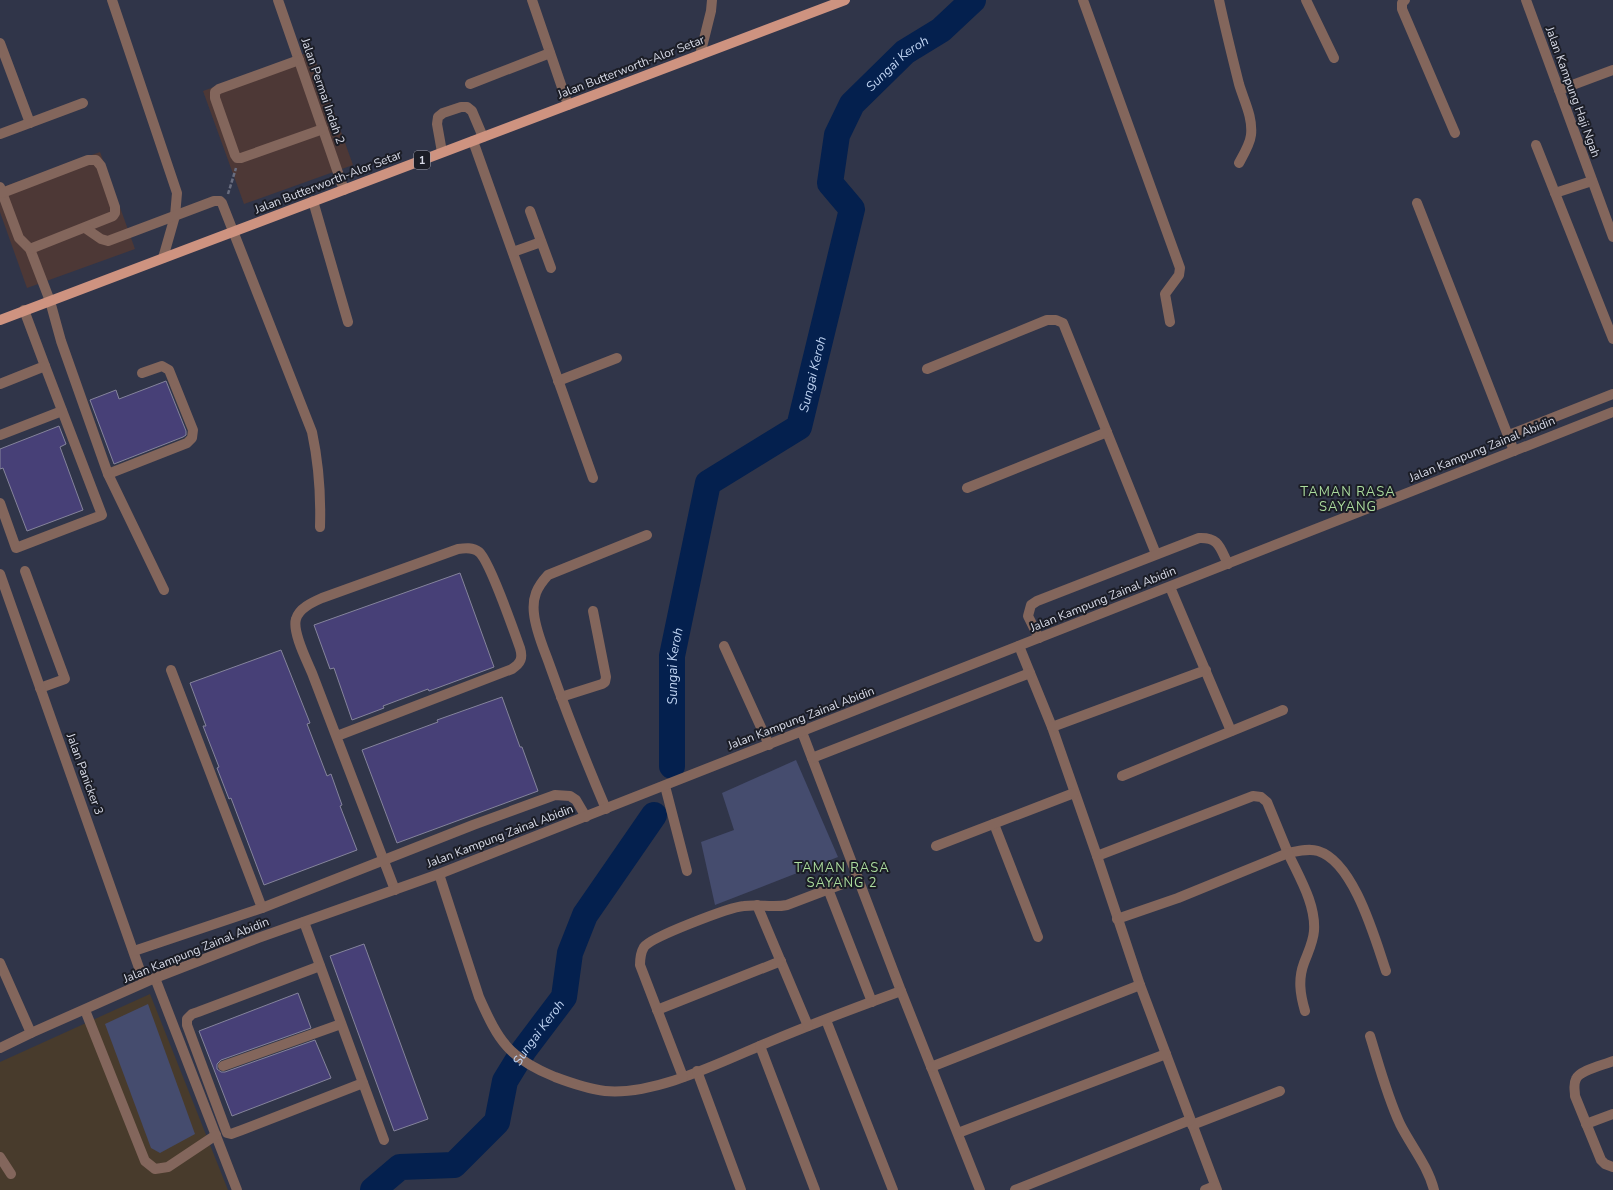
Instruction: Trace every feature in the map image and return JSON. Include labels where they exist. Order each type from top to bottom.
[{"type":"main road","name":"Jalan Butterworth-Alor Setar","points":[[0,320],[700,55],[822,4],[845,0]]},
{"type":"street","points":[[112,0],[175,187],[177,200],[175,216],[163,258]]},
{"type":"street","name":"Jalan Permai Indah 2","points":[[278,0],[344,190]]},
{"type":"street","points":[[532,0],[568,105]]},
{"type":"street","points":[[700,55],[711,11],[712,0]]},
{"type":"street","points":[[1083,0],[1180,268],[1179,275],[1165,294],[1170,322]]},
{"type":"street","points":[[1219,0],[1231,52],[1252,125],[1251,136],[1239,163]]},
{"type":"street","points":[[1306,0],[1334,58]]},
{"type":"street","points":[[1405,0],[1402,3],[1402,9],[1455,134]]},
{"type":"street","name":"Jalan Kampung Haji Ngah","points":[[1526,0],[1592,181],[1610,219],[1613,237]]},
{"type":"street","points":[[0,43],[30,123]]},
{"type":"street","points":[[470,84],[550,53]]},
{"type":"street","points":[[299,60],[219,89],[215,92],[215,98],[237,158],[241,158],[323,129]]},
{"type":"street","points":[[1559,90],[1613,70]]},
{"type":"street","points":[[0,134],[83,103]]},
{"type":"street","points":[[442,152],[437,124],[438,117],[443,112],[461,107],[467,107],[472,111],[478,139],[513,252],[593,478]]},
{"type":"street","points":[[1536,145],[1613,339]]},
{"type":"street","points":[[30,249],[111,218],[115,213],[115,207],[101,166],[96,160],[88,160],[1,190],[19,238],[30,249],[50,301],[61,341],[108,474],[164,590]]},
{"type":"street","points":[[1555,193],[1592,181]]},
{"type":"street","points":[[85,228],[101,239],[108,241],[214,201],[220,201],[224,205],[312,432],[318,459],[321,497],[320,527]]},
{"type":"street","points":[[313,201],[348,322]]},
{"type":"street","points":[[1417,203],[1514,451]]},
{"type":"street","points":[[530,211],[551,268]]},
{"type":"street","points":[[513,252],[541,242]]},
{"type":"street","points":[[0,503],[16,548],[102,515],[24,310]]},
{"type":"street","points":[[928,369],[1047,320],[1056,320],[1063,323],[1156,554]]},
{"type":"street","points":[[558,380],[617,358]]},
{"type":"street","points":[[0,384],[45,366]]},
{"type":"street","points":[[108,474],[187,443],[192,438],[193,430],[170,370],[162,366],[142,373]]},
{"type":"street","points":[[1509,435],[1613,394]]},
{"type":"street","points":[[0,435],[62,411]]},
{"type":"street","name":"Jalan Kampung Zainal Abidin","points":[[0,1048],[144,982],[304,922],[439,874],[1613,412]]},
{"type":"street","points":[[967,488],[1107,432]]},
{"type":"street","points":[[606,809],[561,697],[536,626],[534,600],[538,586],[548,575],[648,535]]},
{"type":"street","points":[[1039,638],[1028,616],[1030,605],[1156,554],[1199,538],[1208,537],[1214,539],[1228,564]]},
{"type":"street","points":[[337,736],[512,669],[519,664],[522,656],[520,648],[480,552],[467,548],[458,549],[322,598],[306,607],[298,615],[295,625],[300,643],[395,890]]},
{"type":"street","points":[[25,572],[65,679],[40,688]]},
{"type":"street","name":"Jalan Panicker 3","points":[[0,574],[144,982]]},
{"type":"street","points":[[1170,586],[1231,731]]},
{"type":"street","points":[[561,697],[605,682],[606,677],[593,611]]},
{"type":"street","points":[[724,646],[769,745]]},
{"type":"street","points":[[1019,646],[1052,727],[1140,985],[1216,1188],[1205,1190]]},
{"type":"street","points":[[171,670],[262,908]]},
{"type":"street","points":[[1052,727],[1206,670]]},
{"type":"street","points":[[812,758],[1030,673]]},
{"type":"street","points":[[1122,776],[1283,710]]},
{"type":"street","points":[[802,732],[901,991],[980,1190]]},
{"type":"street","points":[[665,786],[687,871]]},
{"type":"street","points":[[936,846],[1074,793]]},
{"type":"street","points":[[134,951],[262,908],[473,825],[555,795],[570,796],[576,800],[586,816]]},
{"type":"street","points":[[1097,856],[1257,796],[1265,799],[1310,902],[1314,921],[1313,940],[1301,974],[1301,993],[1305,1011]]},
{"type":"street","points":[[994,824],[1038,937]]},
{"type":"street","points":[[1117,919],[1178,898],[1288,853],[1303,850],[1318,851],[1328,856],[1340,866],[1351,883],[1362,903],[1386,971]]},
{"type":"street","points":[[439,874],[479,997],[502,1042],[512,1053],[526,1064],[568,1082],[605,1091],[641,1089],[683,1077],[808,1026],[901,991]]},
{"type":"street","points":[[683,1077],[640,965],[640,956],[644,947],[660,936],[734,907],[757,905],[777,907],[787,905],[858,878]]},
{"type":"street","points":[[828,889],[872,1002]]},
{"type":"street","points":[[757,905],[808,1026]]},
{"type":"street","points":[[304,922],[384,1140]]},
{"type":"street","points":[[657,1010],[781,961]]},
{"type":"street","points":[[0,963],[31,1033]]},
{"type":"street","points":[[320,966],[192,1014],[187,1019],[187,1025],[226,1133],[230,1134],[242,1130],[363,1083]]},
{"type":"street","points":[[155,978],[237,1190]]},
{"type":"street","points":[[931,1066],[1140,985]]},
{"type":"street","points":[[85,1010],[145,1161],[155,1169],[168,1167],[216,1135]]},
{"type":"street","points":[[826,1020],[893,1190]]},
{"type":"street","points":[[223,1066],[342,1024]]},
{"type":"street","points":[[1370,1036],[1395,1111],[1428,1173],[1434,1190]]},
{"type":"street","points":[[760,1046],[815,1190]]},
{"type":"street","points":[[958,1132],[1166,1054]]},
{"type":"street","points":[[1613,1061],[1583,1072],[1578,1075],[1575,1081],[1575,1096],[1601,1160],[1605,1164],[1613,1167]]},
{"type":"street","points":[[697,1071],[741,1190]]},
{"type":"street","points":[[1015,1190],[1191,1122],[1280,1091]]},
{"type":"street","points":[[1586,1124],[1613,1114]]},
{"type":"street","points":[[0,1157],[11,1174]]},
{"type":"path","points":[[220,201],[230,191],[237,158]]},
{"type":"shaded area","points":[[312,51],[353,165],[244,204],[203,91]]},
{"type":"shaded area","points":[[100,152],[135,249],[27,288],[0,212],[0,188]]},
{"type":"shaded area","points":[[796,760],[838,857],[715,905],[701,842],[734,830],[722,793]]},
{"type":"shaded area","points":[[150,994],[228,1190],[0,1190],[0,1062]]},
{"type":"shaded area","points":[[148,1004],[195,1134],[160,1153],[151,1148],[105,1024]]},
{"type":"building","points":[[166,381],[186,431],[186,435],[114,464],[90,400],[116,390],[119,399]]},
{"type":"building","points":[[59,426],[66,444],[60,447],[83,510],[27,531],[3,468],[0,469],[0,449]]},
{"type":"building","points":[[460,573],[494,667],[429,691],[428,689],[383,706],[384,708],[352,720],[334,668],[330,669],[314,625]]},
{"type":"building","points":[[281,650],[310,723],[307,724],[327,776],[331,774],[342,805],[340,806],[357,850],[264,885],[231,798],[229,799],[217,768],[219,767],[203,726],[206,726],[190,683]]},
{"type":"building","points":[[502,697],[538,791],[397,843],[362,750],[438,722],[437,720]]},
{"type":"building","points":[[364,944],[428,1119],[394,1131],[330,956]]},
{"type":"building","points":[[298,993],[311,1028],[221,1060],[217,1064],[217,1069],[221,1072],[225,1072],[315,1040],[331,1078],[232,1116],[199,1031]]},
{"type":"waterway","name":"Sungai Keroh","points":[[672,766],[672,656],[708,483],[799,427],[852,209],[830,183],[837,135],[852,104],[905,52],[941,30],[973,0]]},
{"type":"waterway","name":"Sungai Keroh","points":[[373,1190],[400,1167],[454,1165],[497,1122],[505,1081],[524,1050],[564,997],[570,953],[585,915],[654,815]]},
{"type":"district","name":"TAMAN RASA SAYANG","points":[[1348,498]]},
{"type":"district","name":"TAMAN RASA SAYANG 2","points":[[842,874]]}]
